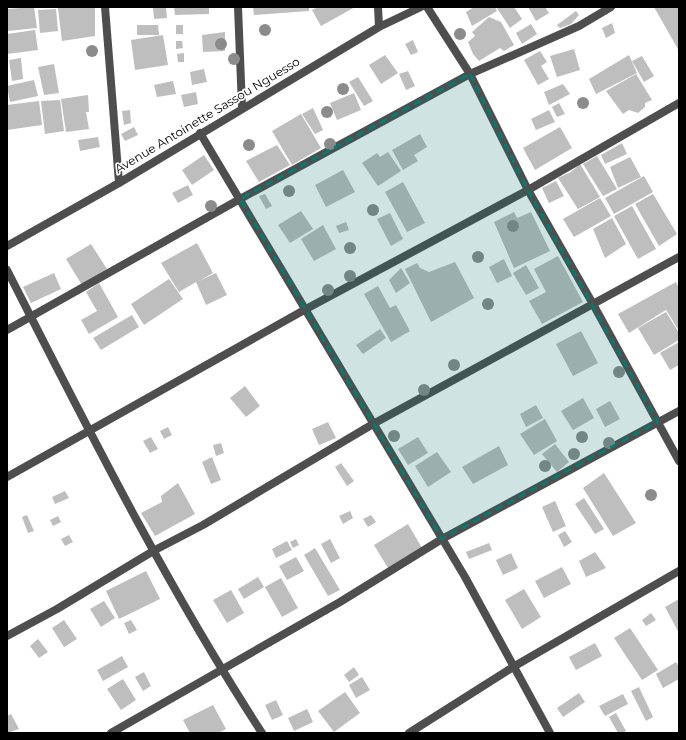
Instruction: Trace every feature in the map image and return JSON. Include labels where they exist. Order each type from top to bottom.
[{"type":"street","points":[[105,7],[119,182]]},
{"type":"street","points":[[238,7],[242,107]]},
{"type":"street","points":[[378,7],[379,27]]},
{"type":"street","name":"Avenue Antoinette Sassou Nguesso","points":[[7,246],[119,182],[242,107],[379,27],[421,7]]},
{"type":"street","points":[[426,7],[470,74],[528,190],[594,304],[679,461]]},
{"type":"street","points":[[7,330],[240,199],[470,74],[579,26],[610,7]]},
{"type":"street","points":[[7,478],[306,309],[528,190],[679,103]]},
{"type":"street","points":[[200,133],[465,577],[550,733]]},
{"type":"street","points":[[7,636],[57,609],[155,550],[203,525],[373,424],[679,257]]},
{"type":"street","points":[[7,270],[89,431],[155,550],[185,609],[262,733]]},
{"type":"street","points":[[110,733],[340,602],[442,539],[679,411]]},
{"type":"street","points":[[409,733],[513,667],[679,571]]},
{"type":"highlighted area","points":[[470,74],[528,190],[658,422],[442,539],[240,199]]},
{"type":"building","points":[[34,7],[37,28],[7,31],[7,9]]},
{"type":"building","points":[[153,7],[166,7],[167,18],[154,19]]},
{"type":"building","points":[[174,7],[209,7],[209,14],[175,15]]},
{"type":"building","points":[[253,7],[309,7],[309,11],[254,15]]},
{"type":"building","points":[[318,7],[355,7],[321,26],[312,10]]},
{"type":"building","points":[[474,7],[495,7],[497,11],[472,26],[466,12]]},
{"type":"building","points":[[514,7],[522,19],[510,28],[497,8]]},
{"type":"building","points":[[528,7],[545,7],[549,13],[536,21]]},
{"type":"building","points":[[654,7],[679,7],[679,51]]},
{"type":"building","points":[[58,8],[95,8],[95,36],[62,41]]},
{"type":"building","points":[[56,9],[58,31],[40,33],[38,10]]},
{"type":"building","points":[[576,11],[579,15],[571,24],[560,28],[557,25]]},
{"type":"building","points":[[489,17],[501,22],[514,45],[504,51],[500,48],[479,61],[473,54],[468,42],[475,36],[472,32]]},
{"type":"building","points":[[612,23],[615,33],[606,38],[602,28]]},
{"type":"building","points":[[531,24],[537,34],[522,44],[516,33]]},
{"type":"building","points":[[137,25],[158,25],[159,35],[137,35]]},
{"type":"building","points":[[176,25],[183,25],[183,34],[176,34]]},
{"type":"building","points":[[35,30],[38,50],[7,54],[7,34]]},
{"type":"building","points":[[225,32],[225,51],[203,52],[202,35]]},
{"type":"building","points":[[163,35],[168,65],[135,70],[131,40]]},
{"type":"building","points":[[413,40],[418,52],[411,55],[405,44]]},
{"type":"building","points":[[176,41],[182,41],[183,48],[176,49]]},
{"type":"building","points":[[574,49],[580,70],[557,77],[550,56]]},
{"type":"building","points":[[540,51],[547,62],[541,66],[549,79],[538,85],[524,60]]},
{"type":"building","points":[[184,53],[184,62],[178,62],[177,54]]},
{"type":"building","points":[[385,55],[398,73],[381,84],[369,65]]},
{"type":"building","points":[[629,55],[637,73],[596,94],[589,79]]},
{"type":"building","points":[[642,56],[654,76],[644,82],[632,61]]},
{"type":"building","points":[[21,58],[23,79],[12,81],[9,60]]},
{"type":"building","points":[[54,64],[59,93],[44,95],[38,67]]},
{"type":"building","points":[[204,69],[207,82],[192,85],[190,72]]},
{"type":"building","points":[[408,71],[415,86],[406,90],[399,74]]},
{"type":"building","points":[[636,74],[652,100],[645,103],[645,107],[638,113],[629,110],[623,114],[606,91]]},
{"type":"building","points":[[358,77],[373,101],[364,106],[349,82]]},
{"type":"building","points":[[34,80],[38,96],[10,102],[7,86]]},
{"type":"building","points":[[173,81],[176,94],[157,97],[154,85]]},
{"type":"building","points":[[563,84],[570,94],[549,105],[544,92]]},
{"type":"building","points":[[196,92],[198,104],[184,107],[181,95]]},
{"type":"building","points":[[354,93],[361,110],[337,120],[330,103]]},
{"type":"building","points":[[88,95],[89,112],[86,112],[89,129],[66,132],[61,99]]},
{"type":"building","points":[[60,100],[64,131],[45,134],[41,101]]},
{"type":"building","points":[[39,101],[42,125],[7,130],[7,105]]},
{"type":"building","points":[[559,103],[565,114],[557,117],[552,107]]},
{"type":"building","points":[[313,108],[323,130],[315,134],[302,114]]},
{"type":"building","points":[[130,110],[131,123],[124,125],[122,111]]},
{"type":"building","points":[[549,110],[555,122],[536,130],[531,119]]},
{"type":"building","points":[[301,114],[321,148],[292,165],[272,131]]},
{"type":"building","points":[[134,127],[138,135],[125,141],[121,134]]},
{"type":"building","points":[[560,127],[572,148],[535,170],[523,148]]},
{"type":"building","points":[[420,134],[427,147],[414,155],[418,161],[403,170],[392,150]]},
{"type":"building","points":[[98,137],[100,147],[80,151],[78,140]]},
{"type":"building","points":[[622,143],[627,154],[605,164],[601,155]]},
{"type":"building","points":[[277,145],[290,165],[259,182],[246,161]]},
{"type":"building","points":[[388,152],[401,171],[378,186],[362,163],[377,153],[380,157]]},
{"type":"building","points":[[204,155],[214,170],[192,185],[182,170]]},
{"type":"building","points":[[597,156],[617,189],[603,196],[583,164]]},
{"type":"building","points":[[630,157],[641,177],[618,188],[610,167]]},
{"type":"building","points":[[580,164],[600,197],[578,209],[558,178],[571,172]]},
{"type":"building","points":[[343,170],[355,192],[326,207],[315,185]]},
{"type":"building","points":[[644,176],[653,192],[614,214],[605,198]]},
{"type":"building","points":[[556,181],[564,196],[549,203],[542,188]]},
{"type":"building","points":[[403,182],[425,223],[407,232],[385,192]]},
{"type":"building","points":[[188,185],[193,195],[178,203],[172,193]]},
{"type":"building","points":[[265,194],[272,206],[266,209],[259,196]]},
{"type":"building","points":[[653,194],[677,234],[659,246],[635,204]]},
{"type":"building","points":[[600,198],[611,216],[574,237],[563,219]]},
{"type":"building","points":[[632,206],[656,249],[638,259],[614,216]]},
{"type":"building","points":[[301,211],[313,229],[290,243],[278,225]]},
{"type":"building","points":[[514,212],[517,218],[531,212],[550,251],[514,268],[494,222]]},
{"type":"building","points":[[390,213],[403,239],[391,246],[377,219]]},
{"type":"building","points":[[612,218],[626,244],[605,258],[593,229]]},
{"type":"building","points":[[346,222],[349,230],[339,233],[336,226]]},
{"type":"building","points":[[323,225],[336,249],[314,261],[301,239]]},
{"type":"building","points":[[197,243],[213,273],[199,281],[216,273],[227,295],[206,305],[196,282],[179,292],[161,263]]},
{"type":"building","points":[[91,244],[107,269],[82,285],[66,259]]},
{"type":"building","points":[[558,256],[583,302],[542,324],[529,301],[546,292],[534,269]]},
{"type":"building","points":[[504,259],[512,276],[497,283],[489,267]]},
{"type":"building","points":[[455,262],[474,298],[431,322],[405,269],[417,263],[420,268],[429,272]]},
{"type":"building","points":[[526,265],[539,288],[526,295],[513,273]]},
{"type":"building","points":[[401,268],[410,283],[396,293],[389,280]]},
{"type":"building","points":[[54,273],[61,289],[31,303],[23,287]]},
{"type":"building","points":[[169,279],[183,299],[144,325],[131,304]]},
{"type":"building","points":[[676,282],[679,288],[679,331],[662,303],[666,310],[629,333],[618,314]]},
{"type":"building","points":[[99,283],[118,317],[89,334],[81,320],[97,311],[86,292]]},
{"type":"building","points":[[378,286],[390,308],[396,305],[410,331],[391,342],[364,294]]},
{"type":"building","points":[[666,312],[679,333],[679,340],[654,355],[638,328]]},
{"type":"building","points":[[132,315],[139,327],[101,350],[93,338]]},
{"type":"building","points":[[380,329],[386,338],[363,354],[356,345]]},
{"type":"building","points":[[581,331],[598,363],[573,376],[556,344]]},
{"type":"building","points":[[679,342],[679,365],[670,370],[660,353]]},
{"type":"building","points":[[245,386],[260,406],[246,417],[230,398]]},
{"type":"building","points":[[583,398],[594,418],[573,430],[561,411]]},
{"type":"building","points":[[610,401],[620,419],[605,427],[596,409]]},
{"type":"building","points":[[536,405],[543,418],[526,427],[520,414]]},
{"type":"building","points":[[545,419],[557,441],[534,455],[520,434]]},
{"type":"building","points":[[328,422],[336,438],[319,445],[312,429]]},
{"type":"building","points":[[168,427],[172,435],[164,439],[160,431]]},
{"type":"building","points":[[151,437],[158,449],[150,453],[143,441]]},
{"type":"building","points":[[418,437],[428,453],[408,465],[398,449]]},
{"type":"building","points":[[221,443],[224,453],[216,456],[213,445]]},
{"type":"building","points":[[555,444],[569,462],[557,472],[542,454]]},
{"type":"building","points":[[499,446],[508,465],[473,484],[462,467]]},
{"type":"building","points":[[437,452],[451,472],[428,487],[415,466]]},
{"type":"building","points":[[212,457],[221,480],[211,484],[202,462]]},
{"type":"building","points":[[341,463],[354,481],[347,486],[335,467]]},
{"type":"building","points":[[604,473],[636,523],[613,536],[583,488]]},
{"type":"building","points":[[178,483],[195,514],[155,536],[141,513],[162,502],[161,496]]},
{"type":"building","points":[[65,491],[69,498],[55,504],[52,497]]},
{"type":"building","points":[[584,498],[604,529],[595,534],[575,504]]},
{"type":"building","points":[[555,501],[566,526],[553,532],[542,507]]},
{"type":"building","points":[[350,511],[353,518],[343,524],[339,516]]},
{"type":"building","points":[[27,515],[34,531],[28,533],[22,517]]},
{"type":"building","points":[[371,515],[376,522],[368,527],[363,519]]},
{"type":"building","points":[[58,516],[61,522],[53,526],[50,520]]},
{"type":"building","points":[[408,524],[422,548],[388,568],[374,545]]},
{"type":"building","points":[[565,531],[572,542],[564,547],[558,535]]},
{"type":"building","points":[[69,535],[73,542],[65,546],[61,539]]},
{"type":"building","points":[[296,539],[299,545],[293,548],[290,542]]},
{"type":"building","points":[[330,539],[340,558],[331,563],[321,544]]},
{"type":"building","points":[[287,541],[292,550],[276,558],[272,549]]},
{"type":"building","points":[[489,543],[492,550],[469,559],[466,552]]},
{"type":"building","points":[[315,548],[340,590],[328,596],[304,555]]},
{"type":"building","points":[[595,552],[606,568],[586,577],[579,561]]},
{"type":"building","points":[[511,553],[518,568],[503,575],[496,560]]},
{"type":"building","points":[[296,557],[304,571],[287,580],[279,566]]},
{"type":"building","points":[[562,567],[571,584],[544,598],[535,581]]},
{"type":"building","points":[[146,571],[160,599],[119,619],[106,591]]},
{"type":"building","points":[[258,577],[264,587],[244,599],[238,589]]},
{"type":"building","points":[[281,578],[298,608],[282,617],[265,587]]},
{"type":"building","points":[[524,589],[541,617],[522,629],[505,600]]},
{"type":"building","points":[[231,590],[244,613],[227,623],[213,600]]},
{"type":"building","points":[[679,599],[679,633],[665,607]]},
{"type":"building","points":[[104,601],[115,618],[101,627],[90,609]]},
{"type":"building","points":[[651,613],[656,620],[646,626],[642,620]]},
{"type":"building","points":[[64,620],[77,639],[64,647],[52,628]]},
{"type":"building","points":[[131,620],[137,630],[129,634],[124,623]]},
{"type":"building","points":[[630,628],[658,670],[642,680],[614,638]]},
{"type":"building","points":[[38,639],[48,652],[39,658],[30,646]]},
{"type":"building","points":[[595,643],[602,656],[576,670],[569,657]]},
{"type":"building","points":[[122,656],[128,667],[103,681],[97,670]]},
{"type":"building","points":[[676,662],[679,667],[679,679],[663,688],[656,674]]},
{"type":"building","points":[[354,667],[359,675],[349,682],[344,675]]},
{"type":"building","points":[[144,672],[151,686],[143,691],[135,677]]},
{"type":"building","points":[[362,677],[370,690],[356,698],[349,685]]},
{"type":"building","points":[[123,679],[136,700],[121,710],[107,689]]},
{"type":"building","points":[[639,687],[653,717],[646,721],[631,691]]},
{"type":"building","points":[[345,692],[360,713],[334,732],[318,711]]},
{"type":"building","points":[[579,693],[585,702],[563,717],[557,708]]},
{"type":"building","points":[[623,694],[628,704],[605,716],[599,706]]},
{"type":"building","points":[[276,700],[283,715],[272,720],[265,705]]},
{"type":"building","points":[[213,705],[226,729],[218,733],[190,733],[183,720]]},
{"type":"building","points":[[307,709],[313,722],[294,731],[288,718]]},
{"type":"building","points":[[616,713],[626,731],[623,733],[618,733],[609,717]]},
{"type":"building","points":[[11,714],[19,729],[7,733],[7,716]]}]
